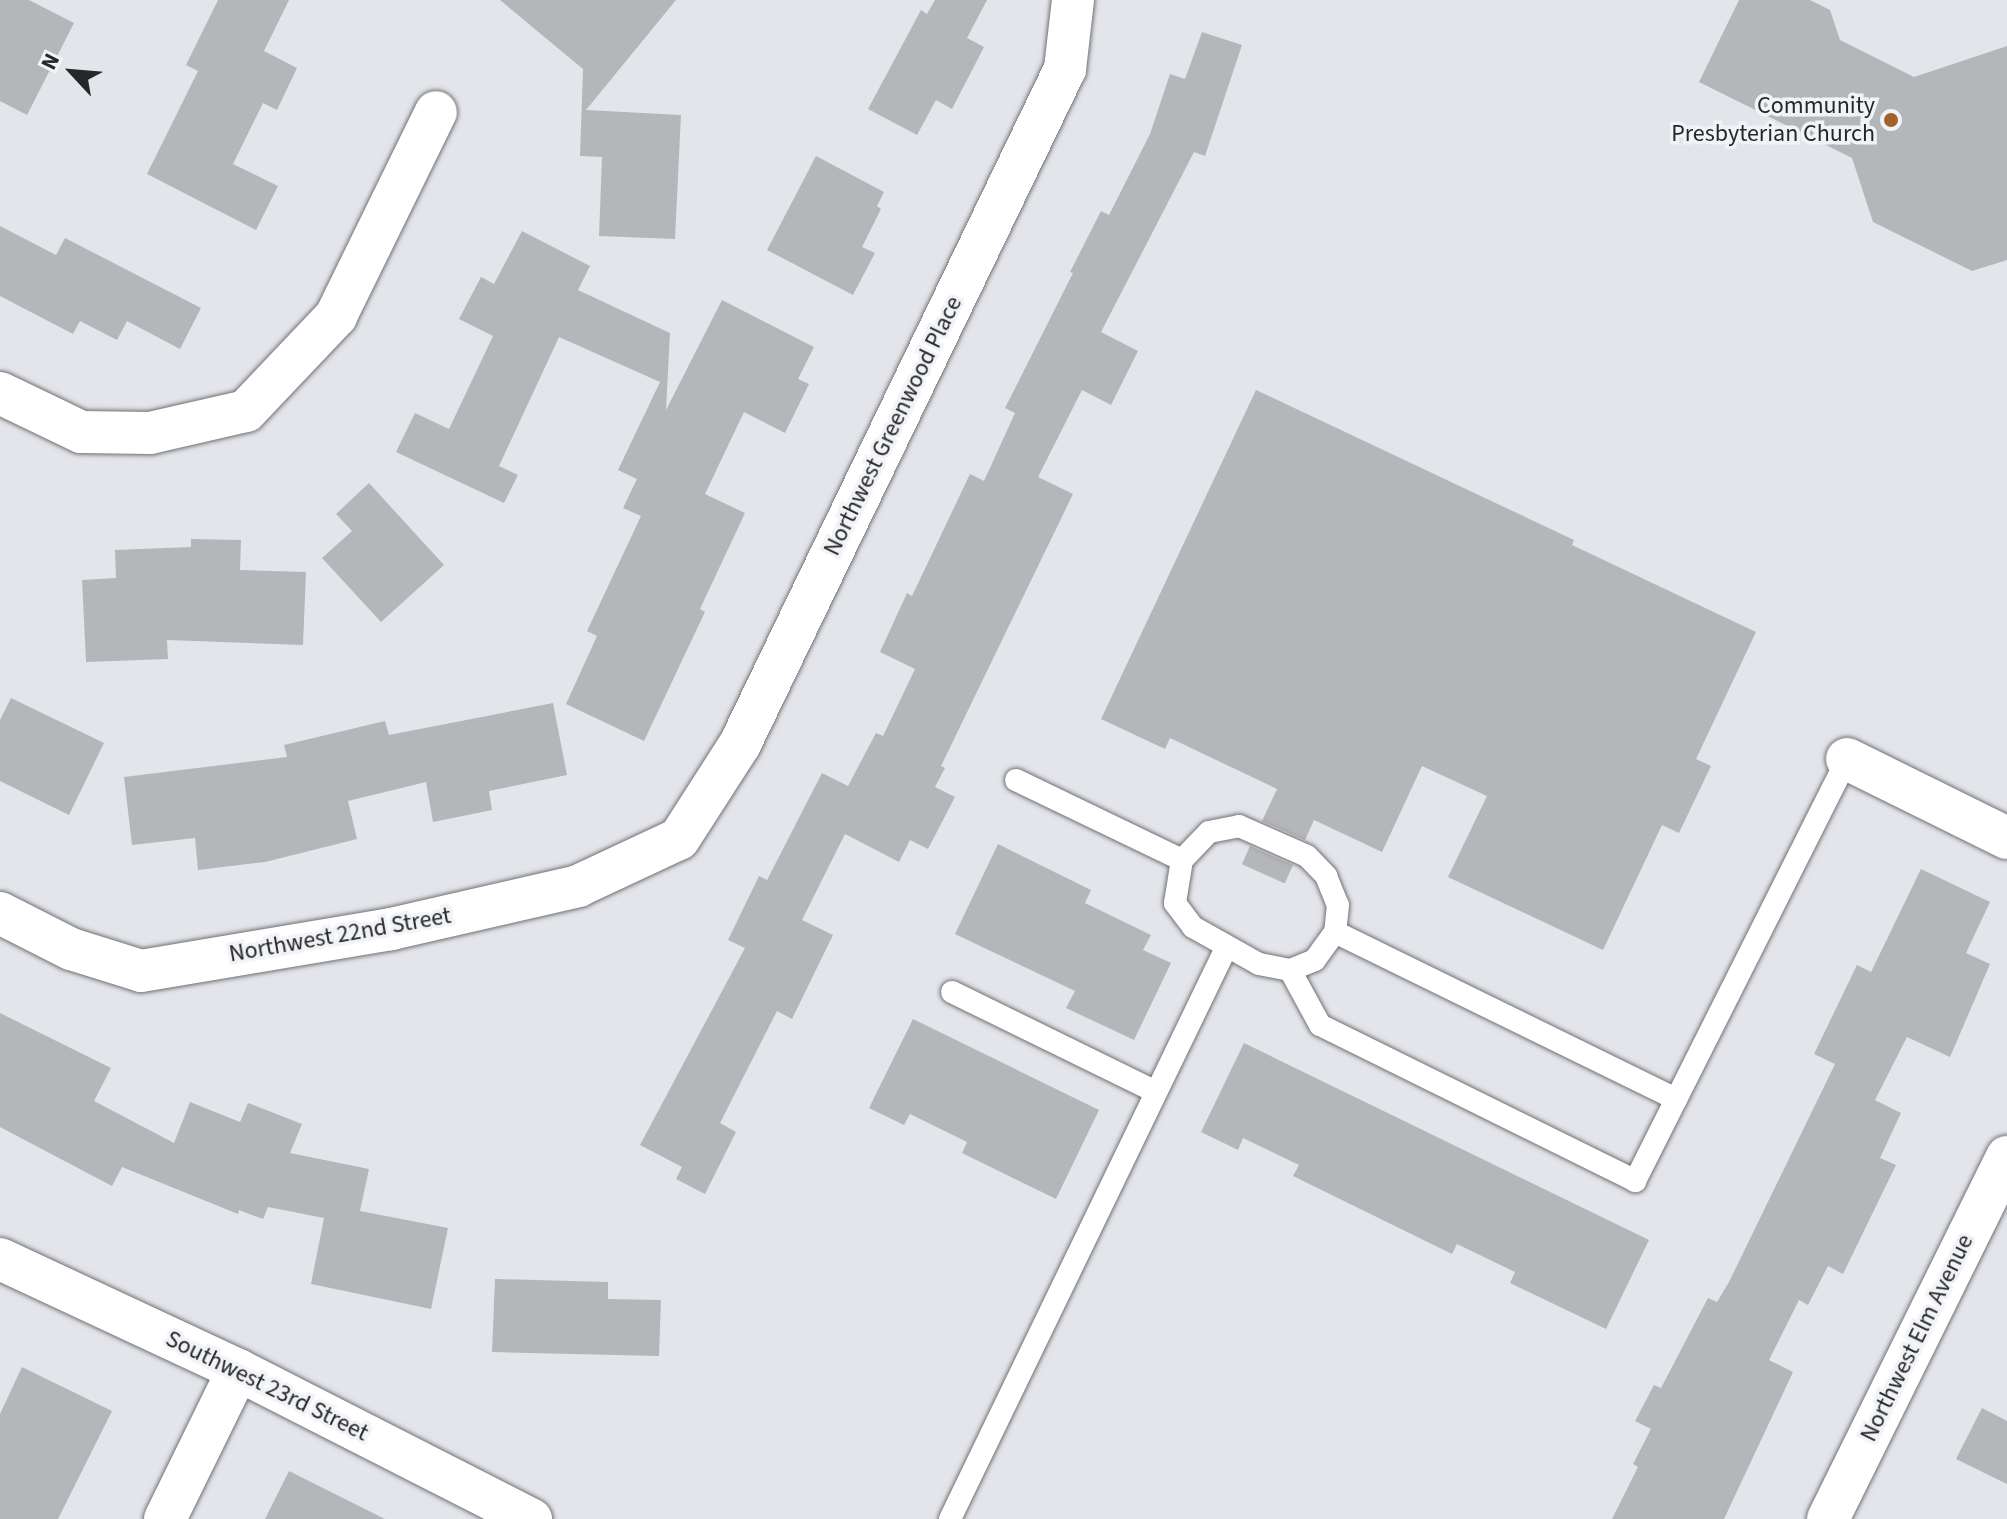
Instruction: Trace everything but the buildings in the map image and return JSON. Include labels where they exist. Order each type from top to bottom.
[{"type":"street","name":"Northwest Greenwood Place","points":[[679,839],[740,744],[1065,69],[1073,0]]},
{"type":"street","points":[[0,393],[81,432],[150,433],[246,411],[336,316],[436,112]]},
{"type":"street","points":[[1847,759],[2007,838]]},
{"type":"street","name":"Northwest 22nd Street","points":[[0,913],[71,949],[141,971],[391,929],[578,886],[679,839]]},
{"type":"street","name":"Northwest Elm Avenue","points":[[1828,1519],[2007,1157]]},
{"type":"street","name":"Southwest 23rd Street","points":[[0,1259],[238,1370],[470,1505],[531,1519]]},
{"type":"street","points":[[165,1519],[238,1370]]},
{"type":"lane","points":[[1290,970],[1320,1025],[1635,1181],[1847,759]]},
{"type":"lane","points":[[1016,780],[1182,860]]},
{"type":"lane","points":[[1239,826],[1280,842],[1307,856],[1326,876],[1338,905],[1335,932],[1315,960],[1290,970],[1259,964],[1193,927],[1175,903],[1182,860],[1209,832],[1239,826]]},
{"type":"lane","points":[[1335,932],[1676,1099]]},
{"type":"lane","points":[[950,1519],[1226,948]]},
{"type":"lane","points":[[952,992],[1156,1092]]},
{"type":"place","name":"Community Presbyterian Church","points":[[1891,120]]}]
